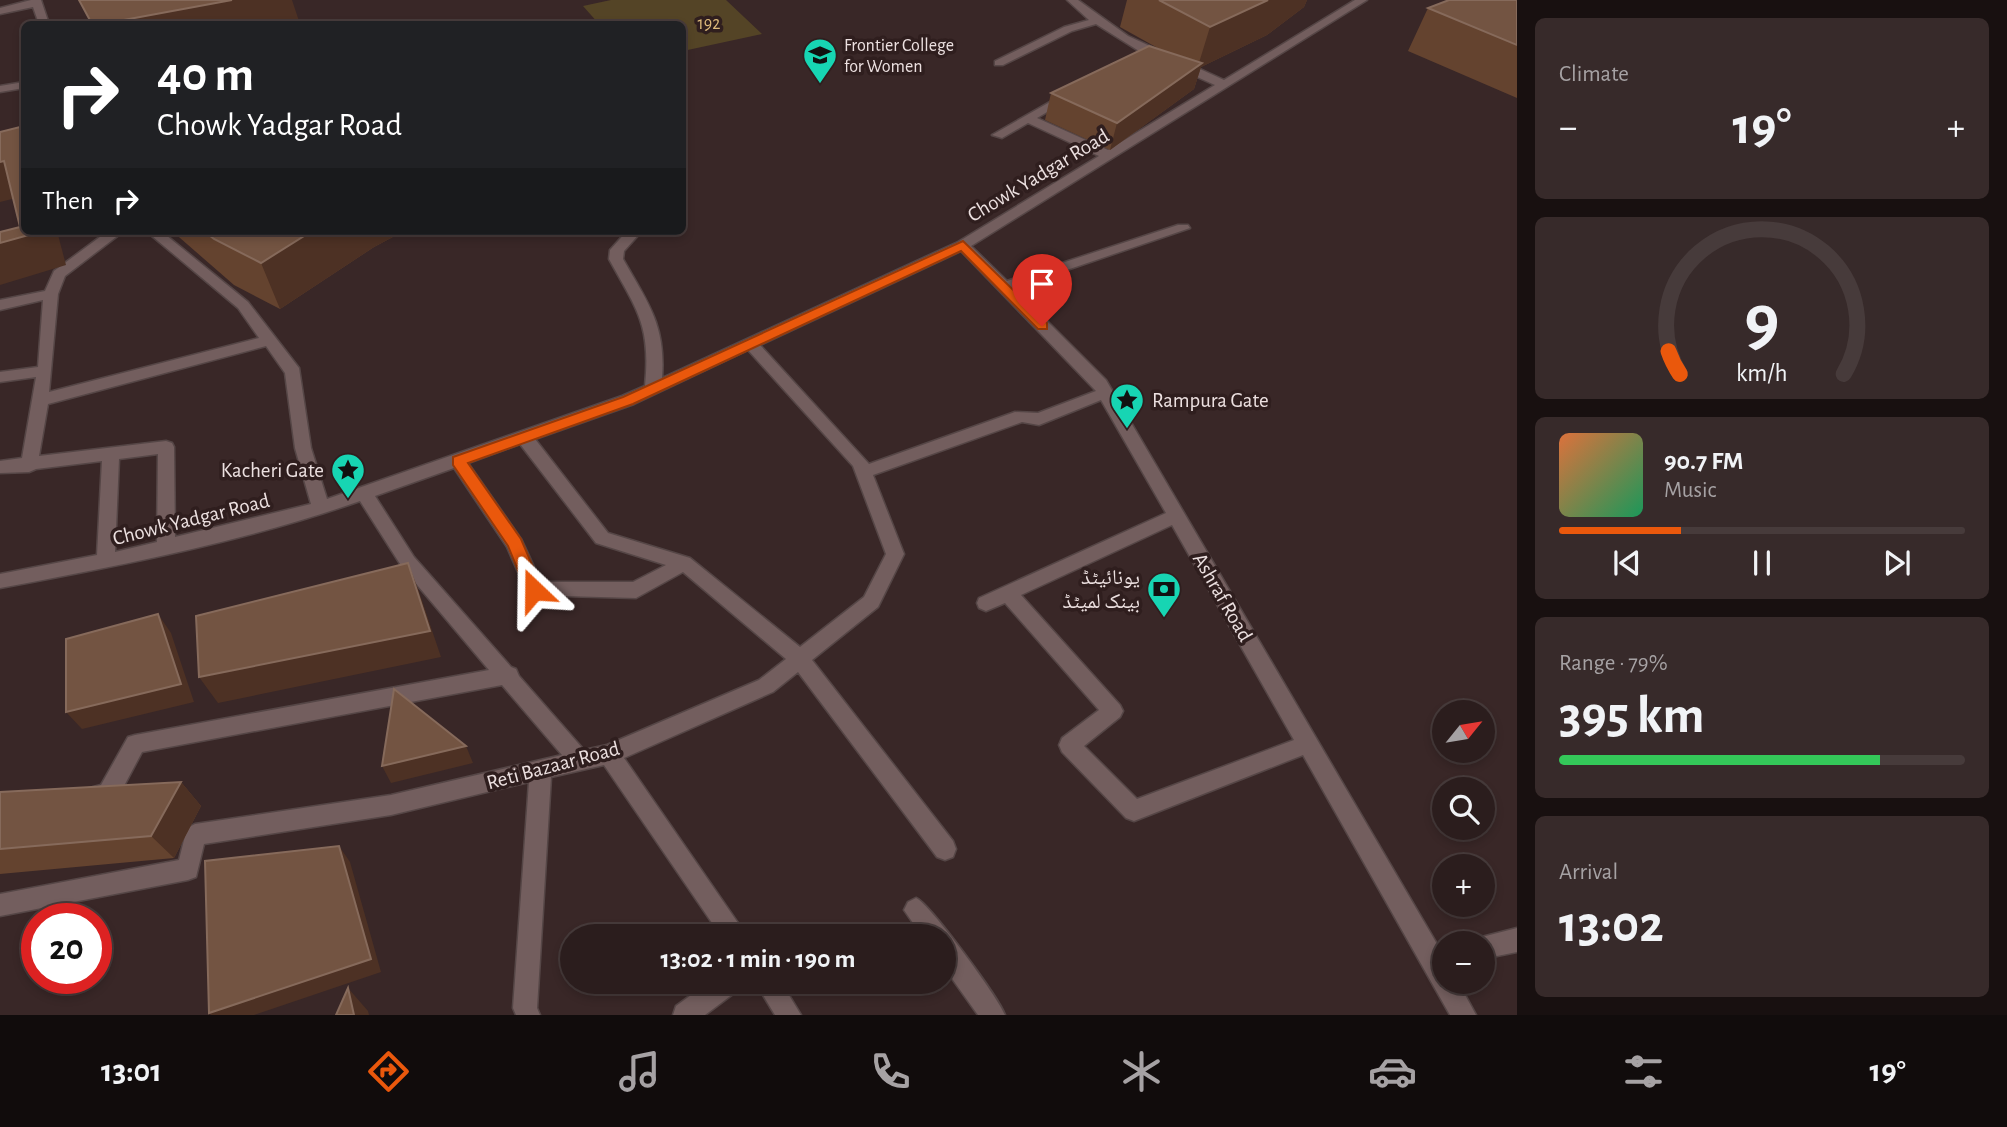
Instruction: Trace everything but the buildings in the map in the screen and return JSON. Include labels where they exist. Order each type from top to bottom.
[{"type":"street","points":[[1072,0],[1096,21],[1151,54],[1223,84]]},
{"type":"street","name":"Chowk Yadgar Road","points":[[0,581],[106,561],[321,508],[458,461],[653,388],[963,245],[1362,0]]},
{"type":"street","points":[[0,11],[37,2],[43,21]]},
{"type":"street","points":[[999,64],[1068,29],[1096,21]]},
{"type":"street","points":[[0,89],[21,86]]},
{"type":"street","points":[[998,135],[1085,87]]},
{"type":"street","points":[[1027,118],[1110,156]]},
{"type":"street","points":[[1004,287],[1183,228]]},
{"type":"street","points":[[29,466],[45,372],[51,294],[59,274],[112,235]]},
{"type":"street","points":[[158,235],[243,305],[293,372],[303,449],[321,508]]},
{"type":"street","points":[[631,235],[617,250],[616,259],[649,318],[656,351],[653,388]]},
{"type":"street","name":"Ashraf Road","points":[[963,245],[1100,384],[1308,744],[1432,947]]},
{"type":"street","points":[[0,305],[51,294]]},
{"type":"street","points":[[40,401],[269,340]]},
{"type":"street","name":"Reti Bazaar Road","points":[[0,905],[188,869],[194,835],[391,805],[609,754],[766,686],[871,601],[895,554],[860,463],[751,344]]},
{"type":"street","points":[[0,377],[45,372]]},
{"type":"street","points":[[863,472],[1021,416],[1039,419],[1105,393]]},
{"type":"street","points":[[524,437],[602,538],[684,563],[800,659],[945,849]]},
{"type":"street","points":[[0,467],[29,466],[166,447],[166,546]]},
{"type":"street","points":[[106,561],[111,454]]},
{"type":"street","points":[[458,461],[515,544],[534,590],[636,590],[684,563]]},
{"type":"street","points":[[365,494],[408,562],[580,761]]},
{"type":"street","points":[[986,603],[1176,516]]},
{"type":"street","points":[[1008,593],[1112,711],[1069,745],[1134,811],[1308,744]]},
{"type":"street","points":[[68,799],[108,794],[135,744],[509,676]]},
{"type":"street","points":[[609,754],[727,924]]},
{"type":"street","points":[[528,1015],[525,1008],[541,770]]},
{"type":"street","points":[[916,910],[927,924]]},
{"type":"street","points":[[1495,944],[1517,940]]},
{"type":"street","points":[[956,964],[993,1015]]},
{"type":"street","points":[[685,1015],[712,994]]},
{"type":"street","points":[[774,994],[789,1015]]},
{"type":"street","name":"Ashraf Road","points":[[1453,994],[1464,1015]]},
{"type":"green space","name":"192","points":[[611,0],[726,0],[762,34],[686,50],[686,21],[596,21],[583,6]]},
{"type":"place","name":"Frontier College for Women","points":[[820,85]]},
{"type":"place","name":"Rampura Gate","points":[[1127,430]]},
{"type":"place","name":"Kacheri Gate","points":[[348,500]]},
{"type":"place","name":"یونائیٹڈ بینک لمیٹڈ","points":[[1164,619]]},
{"type":"route","points":[[534,590],[515,544],[458,461],[628,400],[963,245],[1042,326]]}]
